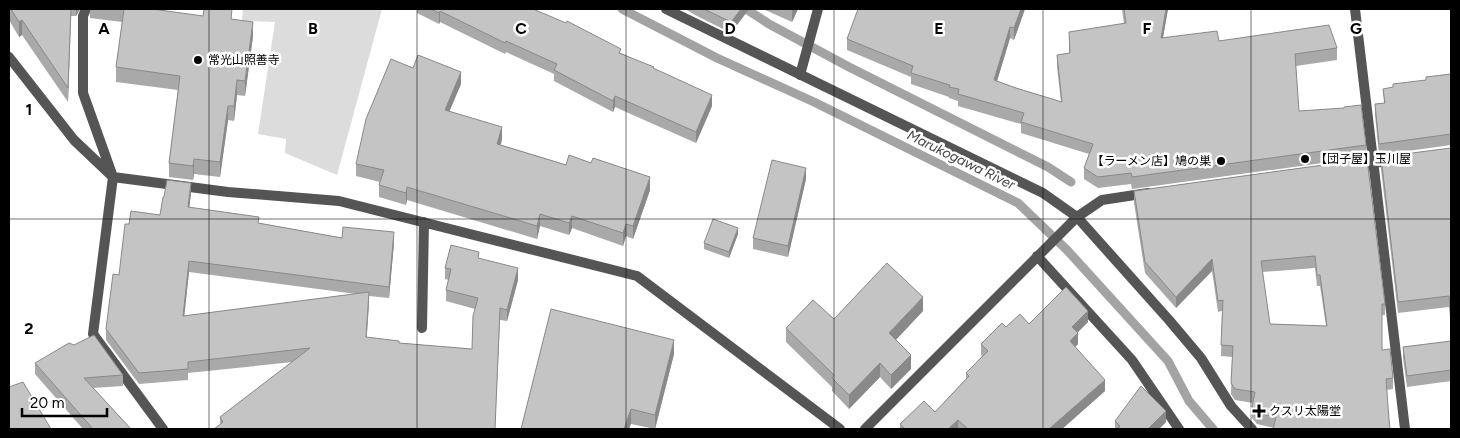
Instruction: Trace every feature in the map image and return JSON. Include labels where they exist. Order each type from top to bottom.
[{"type":"street","points":[[86,9],[83,16],[83,93],[113,177],[93,334],[163,429]]},
{"type":"street","points":[[666,9],[1044,193],[1077,217],[1169,320],[1201,358],[1231,406],[1252,429]]},
{"type":"street","points":[[800,75],[818,9]]},
{"type":"street","points":[[1355,9],[1405,429]]},
{"type":"street","points":[[9,57],[74,140],[113,177],[228,192],[338,201],[636,276],[840,429]]},
{"type":"street","points":[[1345,167],[1403,159]]},
{"type":"street","points":[[865,429],[1077,217],[1102,200],[1162,191]]},
{"type":"street","points":[[422,328],[424,222]]},
{"type":"street","points":[[1037,256],[1132,360],[1179,429]]},
{"type":"shaded area","points":[[243,9],[382,9],[337,175],[285,153],[286,139],[258,134],[275,22],[242,21]]},
{"type":"building","points":[[11,9],[71,9],[68,88],[22,20],[19,22]]},
{"type":"building","points":[[124,9],[152,9],[203,16],[204,9],[232,9],[231,19],[253,22],[245,81],[237,80],[234,106],[228,106],[220,162],[194,159],[193,166],[169,163],[180,76],[116,67]]},
{"type":"building","points":[[431,9],[533,9],[566,23],[567,21],[621,49],[619,53],[654,67],[712,95],[696,132],[615,96],[613,101],[554,70],[557,64],[506,41],[505,43],[440,11],[439,13]]},
{"type":"building","points":[[704,9],[741,9],[731,22]]},
{"type":"building","points":[[858,9],[1021,9],[1014,28],[1010,27],[994,80],[1062,102],[1057,55],[1070,53],[1069,32],[1126,23],[1124,9],[1166,9],[1161,38],[1217,31],[1219,41],[1329,25],[1337,48],[1295,54],[1299,111],[1361,105],[1366,145],[1132,177],[1131,173],[1098,177],[1084,168],[1093,144],[1021,122],[1024,113],[958,94],[959,89],[911,73],[913,66],[847,39]]},
{"type":"building","points":[[418,55],[461,72],[445,110],[502,127],[497,144],[566,165],[569,155],[591,163],[593,158],[650,177],[633,226],[626,224],[623,233],[572,216],[569,223],[540,214],[537,226],[407,187],[406,193],[379,185],[384,170],[356,164],[366,119],[391,59],[413,68]]},
{"type":"building","points":[[1451,74],[1451,134],[1379,144],[1375,104],[1385,103],[1383,89],[1393,87],[1393,84],[1426,80],[1426,77]]},
{"type":"building","points":[[1451,148],[1451,317],[1449,296],[1398,302],[1381,157]]},
{"type":"building","points":[[1367,159],[1385,304],[1382,304],[1382,350],[1390,349],[1393,378],[1386,379],[1390,429],[1273,429],[1276,417],[1257,413],[1252,407],[1255,392],[1235,389],[1231,383],[1233,346],[1221,345],[1223,300],[1218,301],[1212,259],[1176,297],[1145,262],[1134,191]],"holes":[[[1315,256],[1317,275],[1320,275],[1327,326],[1270,324],[1261,261]]]},
{"type":"building","points":[[772,160],[806,168],[788,246],[753,238]]},
{"type":"building","points":[[167,180],[191,183],[188,207],[259,217],[258,223],[342,238],[343,227],[394,232],[389,287],[189,261],[183,316],[369,292],[366,337],[399,341],[399,343],[472,349],[473,316],[478,298],[446,290],[451,269],[445,268],[451,245],[479,252],[478,258],[518,268],[507,310],[500,308],[495,429],[214,429],[223,422],[220,417],[310,348],[188,362],[188,369],[139,373],[106,329],[113,274],[119,275],[125,224],[129,224],[131,211],[160,215]]},
{"type":"building","points":[[713,219],[738,228],[729,252],[704,243]]},
{"type":"building","points":[[887,263],[923,297],[889,333],[911,355],[891,375],[880,363],[849,395],[832,378],[834,375],[786,328],[813,300],[834,319]]},
{"type":"building","points":[[1066,287],[1088,311],[1072,327],[1078,333],[1070,341],[1105,380],[1049,429],[968,429],[958,420],[948,429],[905,429],[900,424],[924,401],[935,412],[969,376],[966,373],[988,351],[981,344],[1002,323],[1006,327],[1020,314],[1029,324]]},
{"type":"building","points":[[551,309],[674,340],[655,415],[631,409],[624,429],[521,429]]},
{"type":"building","points":[[94,335],[123,375],[84,378],[131,429],[93,429],[35,363],[69,343],[74,345]]},
{"type":"building","points":[[1451,341],[1451,370],[1407,376],[1403,347]]},
{"type":"building","points":[[23,382],[51,429],[9,429],[9,387]]},
{"type":"building","points":[[1141,386],[1166,411],[1148,429],[1118,429],[1120,426],[1115,421]]},
{"type":"waterway","name":"Marukogawa River","points":[[622,9],[717,58],[814,102],[1018,203],[1067,250],[1168,361],[1189,401],[1213,429]]},
{"type":"waterway","points":[[746,9],[769,24],[849,67],[1048,167],[1071,182]]},
{"type":"place","name":"常光山照善寺","points":[[198,60]]},
{"type":"place","name":"【団子屋】玉川屋","points":[[1305,159]]},
{"type":"place","name":"【ラーメン店】鳩の巣","points":[[1221,161]]},
{"type":"place","name":"クスリ太陽堂","points":[[1259,411]]}]
